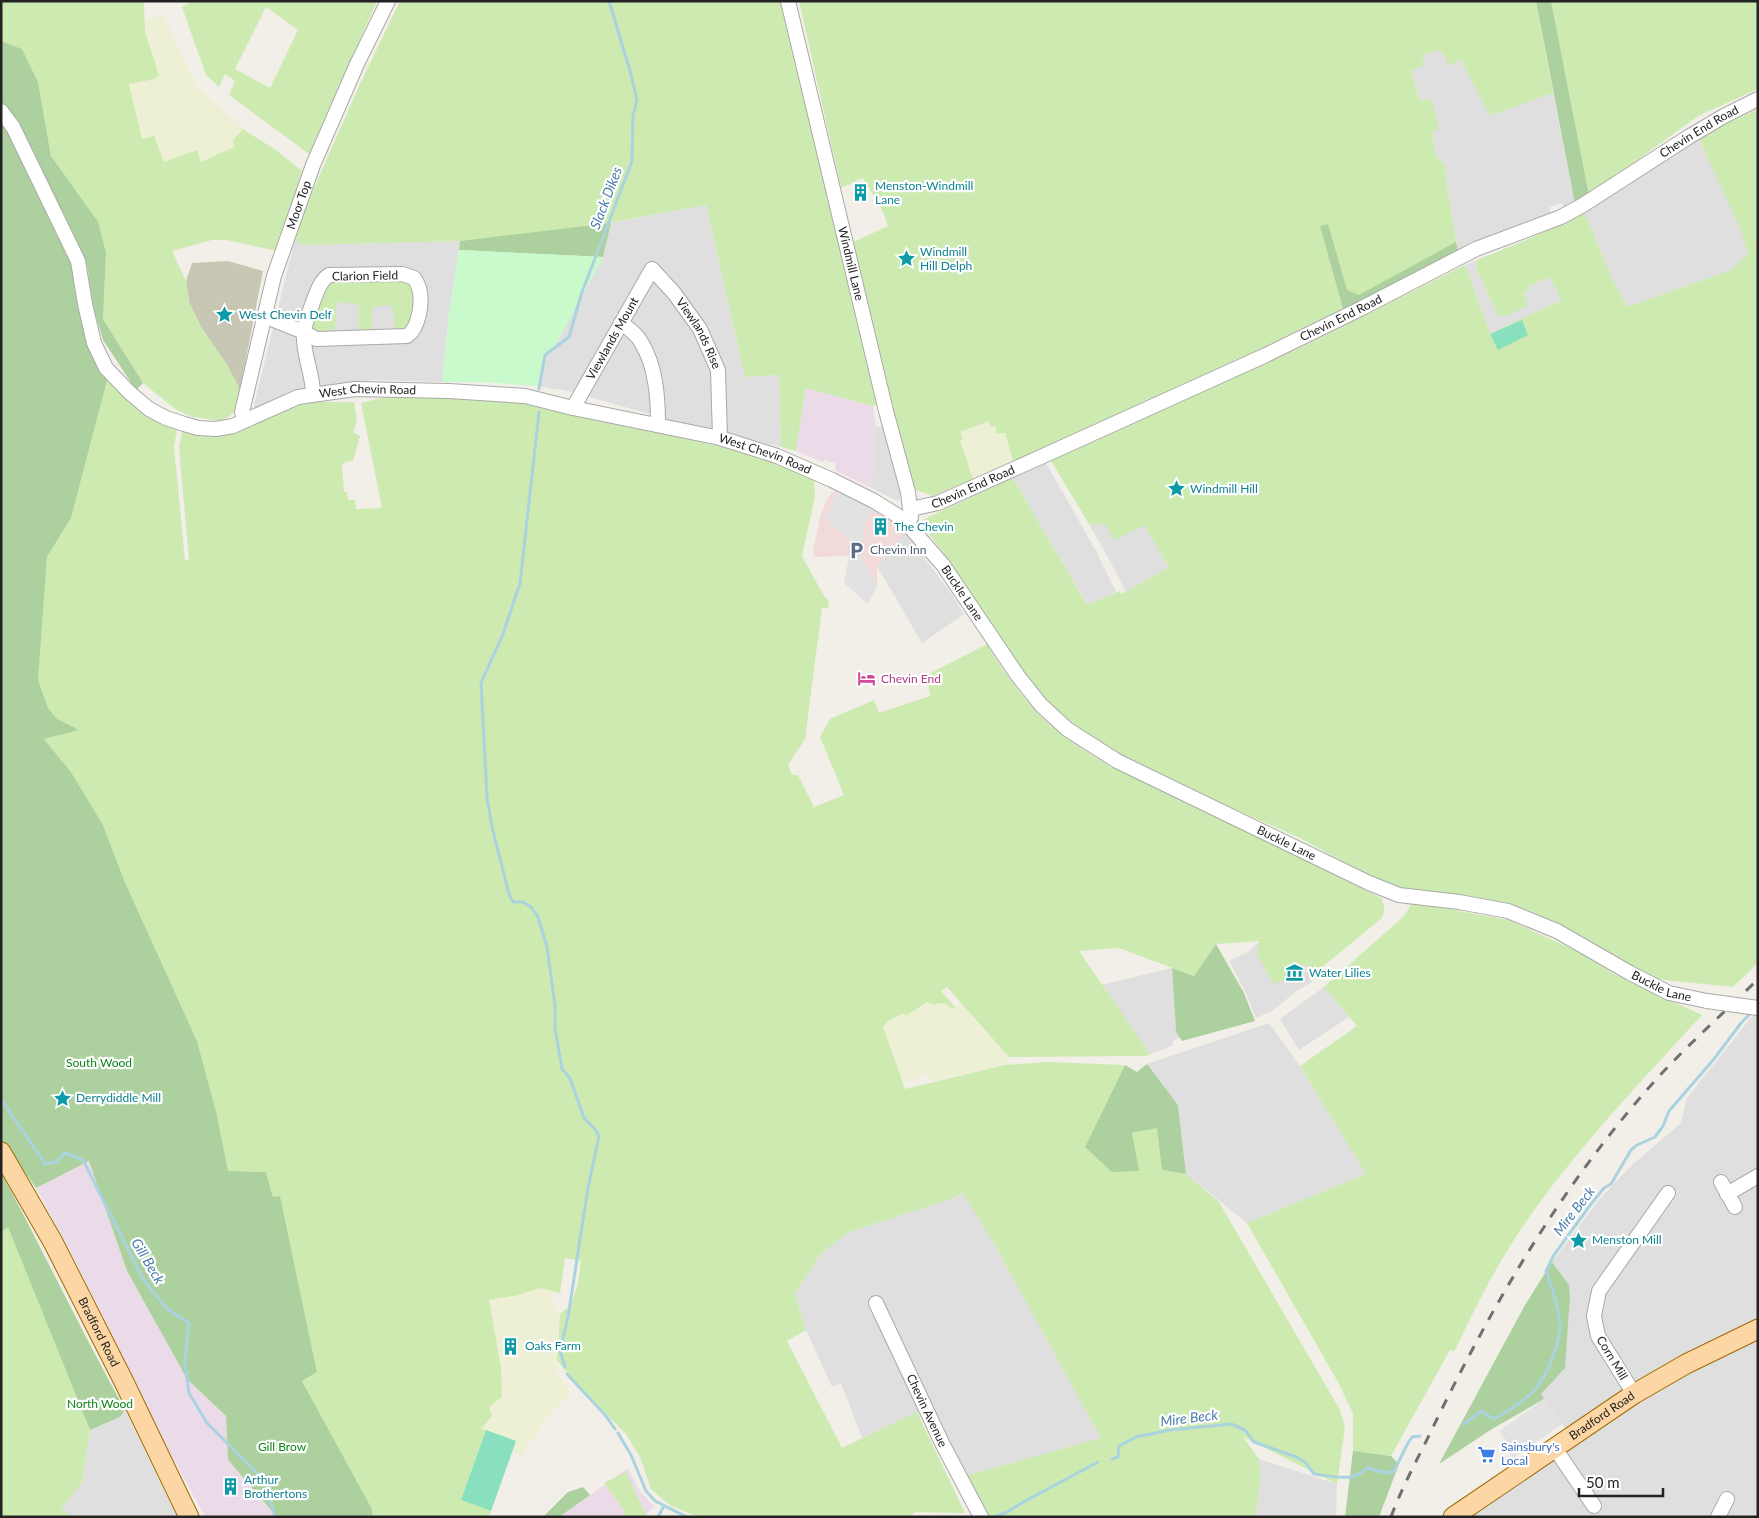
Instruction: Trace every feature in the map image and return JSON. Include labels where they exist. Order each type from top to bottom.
[{"type":"main road","name":"Bradford Road","points":[[1,1152],[53,1242],[124,1382],[189,1517]]},
{"type":"main road","name":"Bradford Road","points":[[1453,1517],[1634,1394],[1686,1364],[1758,1329]]},
{"type":"street","name":"Moor Top","points":[[246,420],[242,412],[274,276],[313,165],[357,64],[388,1]]},
{"type":"street","name":"Windmill Lane","points":[[788,1],[886,411],[908,492],[911,526]]},
{"type":"street","name":"Chevin End Road","points":[[911,509],[938,503],[1046,455],[1266,354],[1476,250],[1584,205],[1690,136],[1758,99]]},
{"type":"street","name":"West Chevin Road","points":[[1,111],[12,127],[78,261],[94,343],[106,368],[149,409],[166,418],[198,428],[216,429],[233,426],[289,401],[313,394],[355,389],[449,391],[525,396],[573,408],[720,438],[777,456],[878,503],[911,526]]},
{"type":"street","name":"Viewlands Mount","points":[[573,408],[652,269]]},
{"type":"street","name":"Viewlands Rise","points":[[652,269],[674,292],[700,329],[718,370],[720,438]]},
{"type":"street","name":"Clarion Field","points":[[304,332],[316,340],[407,336],[414,329],[419,316],[420,289],[414,278],[402,274],[328,275],[324,278],[318,288],[304,332],[313,394]]},
{"type":"street","points":[[264,316],[304,332]]},
{"type":"street","points":[[621,323],[640,340],[650,361],[658,398],[658,425]]},
{"type":"street","name":"Buckle Lane","points":[[911,526],[943,565],[1018,676],[1041,705],[1067,729],[1117,761],[1391,892],[1399,895],[1458,902],[1508,911],[1557,931],[1669,993],[1758,1008]]},
{"type":"street","points":[[1735,1207],[1724,1188],[1758,1176]]},
{"type":"street","name":"Corn Mill","points":[[1634,1394],[1598,1336],[1594,1316],[1598,1291],[1668,1193]]},
{"type":"street","name":"Chevin Avenue","points":[[876,1302],[943,1444],[981,1517]]},
{"type":"street","points":[[1554,1447],[1594,1506]]},
{"type":"street","points":[[1718,1517],[1727,1499]]},
{"type":"shaded area","points":[[164,15],[196,85],[243,129],[233,140],[234,147],[201,162],[196,151],[164,162],[154,136],[142,139],[129,84],[155,79],[159,75],[145,32],[145,19]]},
{"type":"shaded area","points":[[1440,50],[1447,59],[1461,60],[1488,112],[1492,115],[1553,93],[1575,204],[1564,209],[1562,203],[1550,207],[1550,214],[1458,251],[1445,165],[1436,156],[1432,132],[1439,129],[1420,101],[1411,69],[1425,65],[1422,55]]},
{"type":"shaded area","points":[[1698,137],[1742,230],[1748,255],[1731,270],[1627,307],[1610,274],[1584,211],[1658,165]]},
{"type":"shaded area","points":[[706,205],[745,377],[779,375],[781,447],[692,426],[568,391],[537,386],[542,360],[553,349],[603,257],[611,223]]},
{"type":"shaded area","points":[[292,238],[305,245],[460,241],[449,314],[442,382],[375,380],[318,386],[293,393],[255,408],[254,405],[292,252]]},
{"type":"shaded area","points":[[1477,260],[1476,268],[1498,316],[1527,302],[1523,292],[1528,287],[1550,277],[1561,300],[1490,334],[1465,265]]},
{"type":"shaded area","name":"West Chevin Delf","points":[[228,261],[263,271],[240,390],[227,365],[201,327],[189,302],[186,281],[192,263]]},
{"type":"shaded area","points":[[806,388],[873,406],[876,427],[872,488],[836,471],[835,463],[824,460],[822,462],[796,451]]},
{"type":"shaded area","points":[[989,421],[1005,433],[1013,461],[973,479],[959,440],[960,432]]},
{"type":"shaded area","points":[[876,427],[886,427],[903,492],[897,501],[872,488]]},
{"type":"shaded area","points":[[1046,463],[1096,551],[1116,592],[1088,606],[1013,478]]},
{"type":"shaded area","points":[[838,489],[876,509],[905,532],[877,566],[877,585],[868,604],[844,583],[849,556],[814,557],[813,552],[820,517],[827,499]]},
{"type":"shaded area","name":"Chevin Inn","points":[[838,489],[876,509],[864,524],[861,558],[877,585],[868,604],[844,583],[852,544],[826,518]]},
{"type":"shaded area","points":[[1089,524],[1144,524],[1169,567],[1126,592]]},
{"type":"shaded area","points":[[905,532],[953,596],[964,614],[922,643],[877,566]]},
{"type":"shaded area","points":[[1261,940],[1307,963],[1312,982],[1298,990],[1272,1011],[1256,1018],[1245,991],[1229,961],[1248,952]]},
{"type":"shaded area","points":[[1172,968],[1176,1032],[1180,1037],[1173,1041],[1172,1046],[1150,1054],[1101,985]]},
{"type":"shaded area","points":[[1324,987],[1349,1017],[1299,1050],[1280,1019]]},
{"type":"shaded area","points":[[927,1002],[946,1003],[952,1009],[960,1002],[1009,1057],[1005,1065],[931,1082],[927,1075],[903,1083],[883,1027],[888,1021],[904,1013],[906,1016]]},
{"type":"shaded area","points":[[1753,1015],[1758,1016],[1758,1517],[1466,1517],[1575,1442],[1540,1394],[1569,1285],[1552,1262],[1598,1201],[1632,1165],[1681,1123],[1687,1098]]},
{"type":"shaded area","points":[[1269,1023],[1300,1066],[1366,1174],[1247,1223],[1186,1174],[1178,1105],[1147,1064]]},
{"type":"shaded area","points":[[89,1160],[127,1271],[187,1379],[226,1416],[228,1460],[277,1517],[205,1517],[169,1451],[71,1252],[36,1188]]},
{"type":"shaded area","points":[[964,1193],[1102,1439],[965,1476],[933,1405],[862,1438],[841,1383],[832,1387],[806,1330],[795,1294],[820,1254],[849,1232],[951,1199]]},
{"type":"shaded area","name":"Oaks Farm","points":[[539,1288],[552,1290],[553,1305],[560,1314],[557,1373],[571,1392],[542,1424],[536,1436],[527,1444],[524,1456],[512,1453],[491,1511],[486,1430],[481,1429],[489,1407],[502,1397],[501,1368],[489,1300],[519,1295]]},
{"type":"shaded area","points":[[1544,1399],[1562,1424],[1513,1458],[1502,1443],[1506,1440],[1499,1431]]},
{"type":"shaded area","points":[[125,1410],[177,1517],[72,1517],[61,1509],[82,1483],[90,1430],[120,1417]]},
{"type":"shaded area","points":[[1259,1459],[1337,1484],[1336,1517],[1255,1517],[1261,1480]]},
{"type":"shaded area","points":[[628,1468],[637,1486],[654,1506],[644,1517],[559,1517]]},
{"type":"green space","points":[[1,1],[144,1],[145,32],[159,75],[155,79],[129,84],[142,139],[154,136],[164,162],[197,150],[201,162],[234,147],[233,140],[243,129],[277,151],[302,171],[277,251],[227,240],[212,240],[172,251],[186,281],[189,302],[201,327],[227,365],[240,390],[235,410],[222,421],[192,417],[175,409],[143,383],[103,319],[106,253],[72,187],[51,156],[38,82],[22,49],[1,41]]},
{"type":"green space","points":[[192,1],[377,1],[309,154],[229,95],[235,81],[225,74],[219,87],[206,75],[182,7]],"holes":[[[266,7],[298,30],[270,88],[235,69]]]},
{"type":"green space","points":[[400,1],[783,1],[880,403],[873,406],[806,388],[796,451],[781,447],[779,375],[745,377],[706,205],[566,231],[460,241],[305,245],[292,238],[359,86]]},
{"type":"green space","points":[[799,1],[1536,1],[1553,93],[1492,115],[1488,112],[1461,60],[1446,66],[1447,59],[1440,50],[1422,55],[1425,65],[1411,70],[1420,101],[1431,98],[1439,129],[1432,132],[1436,156],[1445,165],[1458,251],[1447,255],[1344,312],[1013,461],[1005,433],[997,433],[995,426],[991,427],[989,421],[960,432],[963,439],[960,440],[973,479],[933,496],[916,490],[913,484],[851,243],[888,226],[883,212],[863,178],[841,188]]},
{"type":"green space","points":[[1536,1],[1551,1],[1589,195],[1575,204]]},
{"type":"green space","points":[[1551,1],[1758,1],[1758,89],[1698,116],[1589,195]]},
{"type":"green space","points":[[1,41],[22,49],[38,82],[51,156],[98,222],[106,253],[103,319],[143,383],[136,390],[103,340],[94,310],[87,265],[41,170],[16,123],[1,101]]},
{"type":"green space","points":[[1758,109],[1758,963],[1733,987],[1655,979],[1557,924],[1403,890],[1371,877],[1300,838],[1121,759],[1089,737],[1034,689],[969,590],[925,528],[924,519],[1013,478],[1087,605],[1120,591],[1121,594],[1126,592],[1169,567],[1144,525],[1115,540],[1104,523],[1089,524],[1051,461],[1304,346],[1465,265],[1490,334],[1561,300],[1550,277],[1528,287],[1529,290],[1523,292],[1527,306],[1506,316],[1498,316],[1476,268],[1477,260],[1531,238],[1584,211],[1610,274],[1627,307],[1731,270],[1748,254],[1741,230],[1698,137]]},
{"type":"green space","points":[[1,118],[11,132],[71,263],[82,323],[93,355],[107,381],[71,518],[47,557],[38,680],[48,708],[57,719],[79,730],[44,739],[71,772],[103,825],[124,880],[197,1041],[216,1111],[228,1171],[266,1172],[273,1197],[280,1196],[317,1372],[302,1381],[372,1509],[373,1517],[277,1517],[228,1460],[226,1416],[187,1379],[127,1271],[89,1161],[36,1188],[1,1139]]},
{"type":"green space","points":[[611,223],[603,257],[459,250],[460,241]]},
{"type":"green space","points":[[1328,224],[1347,290],[1359,295],[1456,242],[1458,251],[1447,255],[1344,312],[1320,226]]},
{"type":"green space","points":[[459,250],[603,257],[553,349],[542,360],[537,386],[482,382],[442,382],[449,314]]},
{"type":"green space","points":[[333,278],[407,279],[415,296],[410,325],[396,334],[392,305],[372,307],[372,334],[359,334],[359,304],[337,302],[334,333],[317,331],[308,326],[322,290]]},
{"type":"green space","points":[[1522,320],[1528,335],[1498,350],[1490,334]]},
{"type":"green space","points":[[107,381],[131,403],[148,415],[177,430],[174,446],[185,561],[189,559],[179,448],[182,432],[205,436],[225,435],[254,425],[303,402],[354,402],[357,421],[353,432],[360,436],[353,461],[345,462],[342,466],[344,492],[347,492],[348,500],[355,500],[356,509],[382,508],[361,403],[394,395],[518,402],[728,448],[807,475],[814,481],[815,497],[802,556],[824,596],[829,601],[828,608],[822,608],[805,739],[788,765],[792,775],[798,775],[814,807],[844,795],[820,737],[830,719],[874,700],[879,713],[930,696],[927,675],[987,644],[1002,668],[1039,715],[1060,733],[1093,756],[1112,768],[1117,766],[1381,898],[1384,908],[1382,918],[1316,972],[1309,973],[1307,963],[1302,967],[1304,974],[1273,984],[1257,953],[1260,941],[1216,944],[1194,976],[1119,948],[1079,951],[1150,1054],[1146,1056],[1009,1057],[947,987],[941,991],[955,1007],[952,1009],[944,1003],[934,1005],[927,1002],[906,1016],[903,1013],[888,1021],[883,1027],[905,1089],[1005,1065],[1049,1062],[1125,1065],[1085,1147],[1157,1127],[1162,1170],[1186,1174],[1219,1202],[1340,1410],[1345,1427],[1337,1484],[1243,1437],[1259,1459],[1261,1480],[1255,1517],[987,1517],[965,1476],[1101,1438],[992,1240],[963,1193],[951,1199],[849,1232],[820,1254],[795,1294],[806,1330],[787,1341],[842,1448],[917,1412],[965,1513],[916,1512],[908,1517],[699,1517],[671,1506],[651,1489],[640,1457],[626,1434],[579,1387],[557,1360],[560,1314],[571,1305],[578,1283],[581,1261],[565,1258],[560,1293],[539,1288],[519,1295],[489,1300],[501,1368],[502,1397],[489,1407],[492,1416],[481,1429],[486,1430],[461,1500],[491,1511],[488,1517],[373,1517],[372,1509],[302,1381],[317,1372],[280,1197],[273,1197],[266,1172],[228,1171],[216,1111],[197,1041],[124,880],[103,825],[71,772],[44,739],[78,730],[57,719],[48,708],[38,680],[45,581],[47,557],[71,518]]},
{"type":"green space","points":[[1411,905],[1426,905],[1509,920],[1583,954],[1614,974],[1702,1015],[1574,1158],[1523,1226],[1501,1260],[1472,1314],[1455,1351],[1450,1350],[1391,1456],[1353,1451],[1353,1414],[1338,1382],[1247,1223],[1366,1174],[1300,1066],[1357,1026],[1324,987],[1404,916]]},
{"type":"green space","points":[[1216,944],[1244,993],[1255,1021],[1182,1041],[1176,1032],[1172,968],[1194,976]]},
{"type":"green space","points":[[1147,1064],[1178,1105],[1186,1174],[1162,1170],[1157,1128],[1132,1133],[1139,1171],[1112,1172],[1085,1147],[1125,1065],[1137,1072]]},
{"type":"green space","name":"North Wood","points":[[1,1172],[125,1410],[120,1417],[90,1430],[8,1227],[1,1232]]},
{"type":"green space","points":[[8,1226],[90,1430],[82,1483],[61,1509],[72,1517],[1,1517],[1,1232]]},
{"type":"green space","points":[[1552,1262],[1569,1285],[1570,1297],[1565,1368],[1541,1394],[1544,1399],[1492,1429],[1439,1464],[1525,1305]]},
{"type":"green space","points":[[486,1430],[516,1441],[491,1511],[461,1500]]},
{"type":"green space","points":[[1353,1451],[1391,1456],[1399,1464],[1379,1517],[1345,1517]]},
{"type":"green space","points":[[626,1472],[647,1517],[622,1517],[624,1510],[604,1483]]},
{"type":"green space","points":[[583,1487],[590,1495],[559,1517],[543,1517],[568,1492]]},
{"type":"waterway","name":"Slack Dikes","points":[[539,389],[545,355],[569,337],[581,295],[632,161],[633,116],[637,100],[609,1]]},
{"type":"waterway","points":[[539,412],[520,583],[503,634],[481,683],[487,797],[492,827],[509,894],[513,902],[523,902],[531,907],[538,917],[547,947],[555,1005],[555,1028],[562,1069],[570,1078],[584,1118],[599,1136],[588,1188],[568,1317],[560,1351],[565,1367]]},
{"type":"waterway","name":"Mire Beck","points":[[1464,1424],[1482,1411],[1493,1419],[1498,1417],[1523,1400],[1537,1387],[1553,1356],[1560,1330],[1558,1309],[1546,1271],[1554,1255],[1591,1204],[1604,1188],[1611,1184],[1631,1150],[1637,1145],[1655,1137],[1663,1126],[1669,1111],[1752,1012]]},
{"type":"waterway","name":"Gill Beck","points":[[1,1099],[45,1164],[56,1162],[65,1153],[83,1160],[143,1279],[167,1309],[189,1323],[185,1361],[189,1393],[207,1423],[265,1481],[275,1517]]},
{"type":"waterway","points":[[567,1374],[606,1416],[615,1429]]},
{"type":"waterway","name":"Mire Beck","points":[[1112,1459],[1118,1457],[1119,1446],[1136,1437],[1170,1430],[1231,1424],[1245,1430],[1254,1442],[1305,1462],[1314,1474],[1349,1477],[1356,1476],[1367,1468],[1387,1473],[1394,1471],[1412,1437],[1420,1436]]},
{"type":"waterway","points":[[618,1433],[631,1455],[646,1491],[655,1501],[687,1517]]},
{"type":"waterway","name":"Mire Beck","points":[[994,1517],[1007,1512],[1098,1462]]},
{"type":"waterway","name":"Gill Beck","points":[[658,1517],[664,1506]]},
{"type":"railway","points":[[1391,1517],[1412,1469],[1482,1331],[1560,1202],[1589,1161],[1653,1083],[1691,1043],[1758,979]]},
{"type":"place","name":"Menston-Windmill Lane","points":[[861,193]]},
{"type":"place","name":"Windmill Hill Delph","points":[[906,259]]},
{"type":"place","name":"West Chevin Delf","points":[[225,315]]},
{"type":"place","name":"Windmill Hill","points":[[1176,489]]},
{"type":"place","name":"The Chevin","points":[[880,527]]},
{"type":"place","name":"Chevin Inn","points":[[856,550]]},
{"type":"place","name":"Chevin End","points":[[867,679]]},
{"type":"place","name":"Water Lilies","points":[[1295,973]]},
{"type":"place","name":"Derrydiddle Mill","points":[[62,1098]]},
{"type":"place","name":"Menston Mill","points":[[1578,1240]]},
{"type":"place","name":"Oaks Farm","points":[[511,1346]]},
{"type":"place","name":"Sainsbury's Local","points":[[1487,1454]]},
{"type":"place","name":"Arthur Brothertons","points":[[230,1487]]},
{"type":"park label","name":"South Wood","points":[[99,1063]]},
{"type":"park label","name":"Gill Brow","points":[[282,1447]]}]
